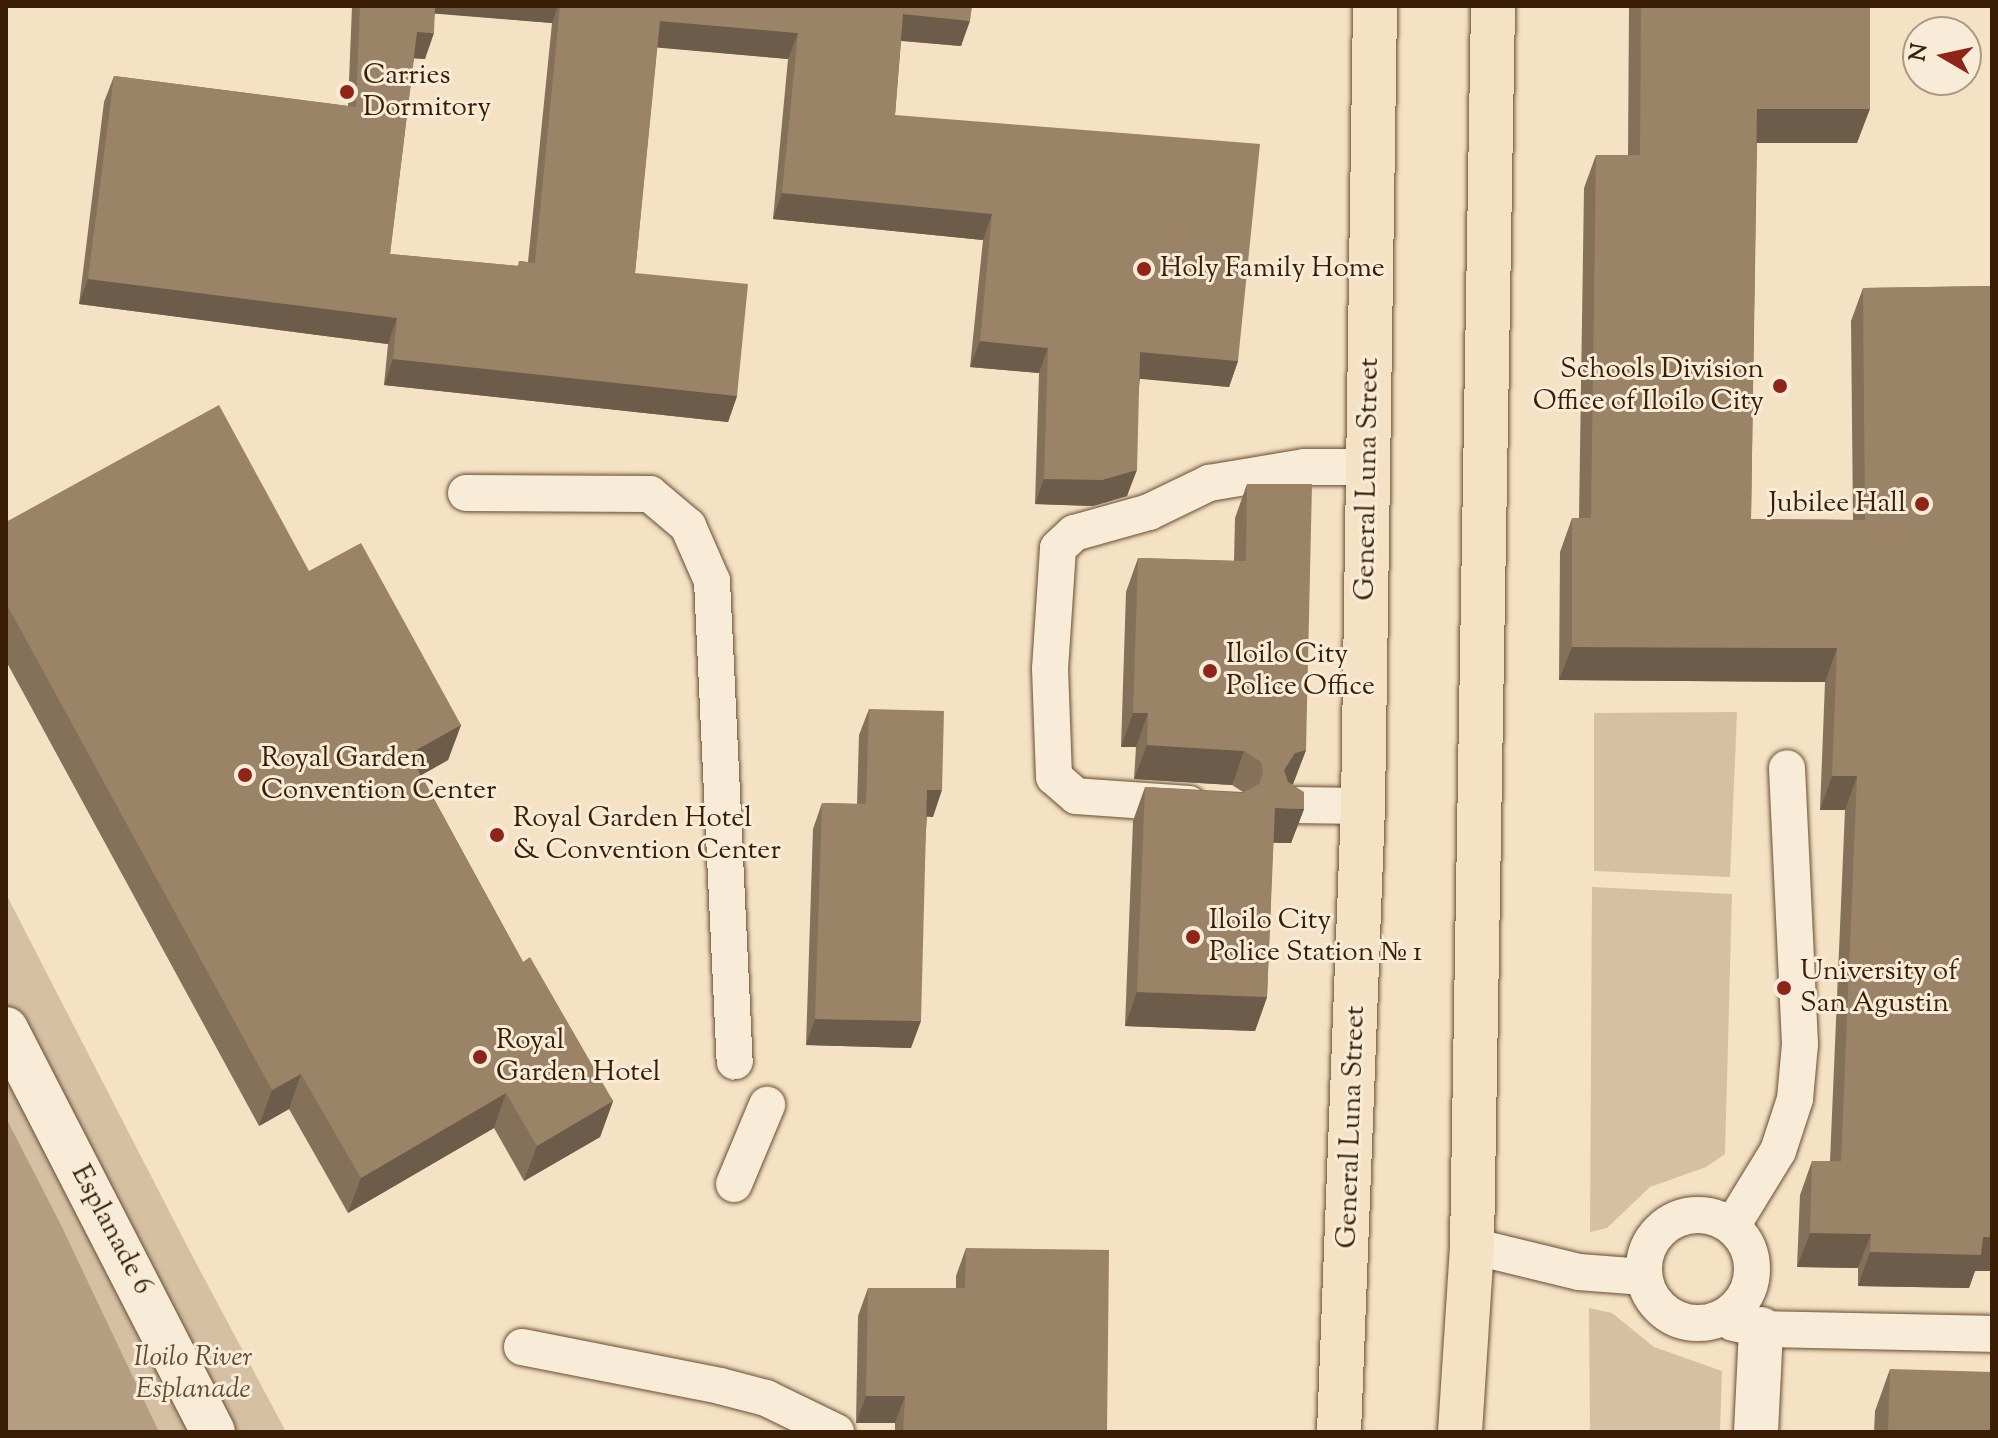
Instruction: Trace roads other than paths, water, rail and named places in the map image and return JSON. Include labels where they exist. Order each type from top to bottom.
[{"type":"highway","name":"General Luna Street","points":[[1339,1432],[1363,806],[1375,6]]},
{"type":"highway","points":[[1460,1432],[1472,1246],[1493,6]]},
{"type":"street","name":"Esplanade 6","points":[[6,1029],[213,1432]]},
{"type":"street","points":[[1741,1324],[1756,1432]]},
{"type":"lane","points":[[1230,806],[1076,796],[1054,777],[1050,669],[1058,548],[1074,533],[1149,512],[1209,483],[1305,467],[1368,467]]},
{"type":"lane","points":[[466,493],[650,494],[688,526],[712,581],[735,1061]]},
{"type":"lane","points":[[1732,1226],[1778,1151],[1795,1099],[1800,1044],[1787,768]]},
{"type":"lane","points":[[1293,805],[1363,806]]},
{"type":"lane","points":[[734,1184],[767,1105]]},
{"type":"lane","points":[[1741,1324],[1751,1275],[1751,1256],[1732,1226],[1716,1217],[1680,1218],[1652,1241],[1644,1277],[1659,1306],[1688,1322],[1992,1334]]},
{"type":"lane","points":[[1472,1246],[1579,1272],[1644,1277]]},
{"type":"lane","points":[[522,1347],[766,1398],[836,1432]]},
{"type":"place","name":"Carries Dormitory","points":[[347,92]]},
{"type":"place","name":"Holy Family Home","points":[[1144,269]]},
{"type":"place","name":"Schools Division Office of Iloilo City","points":[[1780,386]]},
{"type":"place","name":"Jubilee Hall","points":[[1922,504]]},
{"type":"place","name":"Iloilo City Police Office","points":[[1210,671]]},
{"type":"place","name":"Royal Garden Convention Center","points":[[245,775]]},
{"type":"place","name":"Royal Garden Hotel & Convention Center","points":[[497,835]]},
{"type":"place","name":"Iloilo City Police Station № 1","points":[[1193,937]]},
{"type":"place","name":"University of San Agustin","points":[[1784,988]]},
{"type":"place","name":"Royal Garden Hotel","points":[[480,1057]]},
{"type":"park label","name":"Iloilo River Esplanade","points":[[193,1374]]}]
